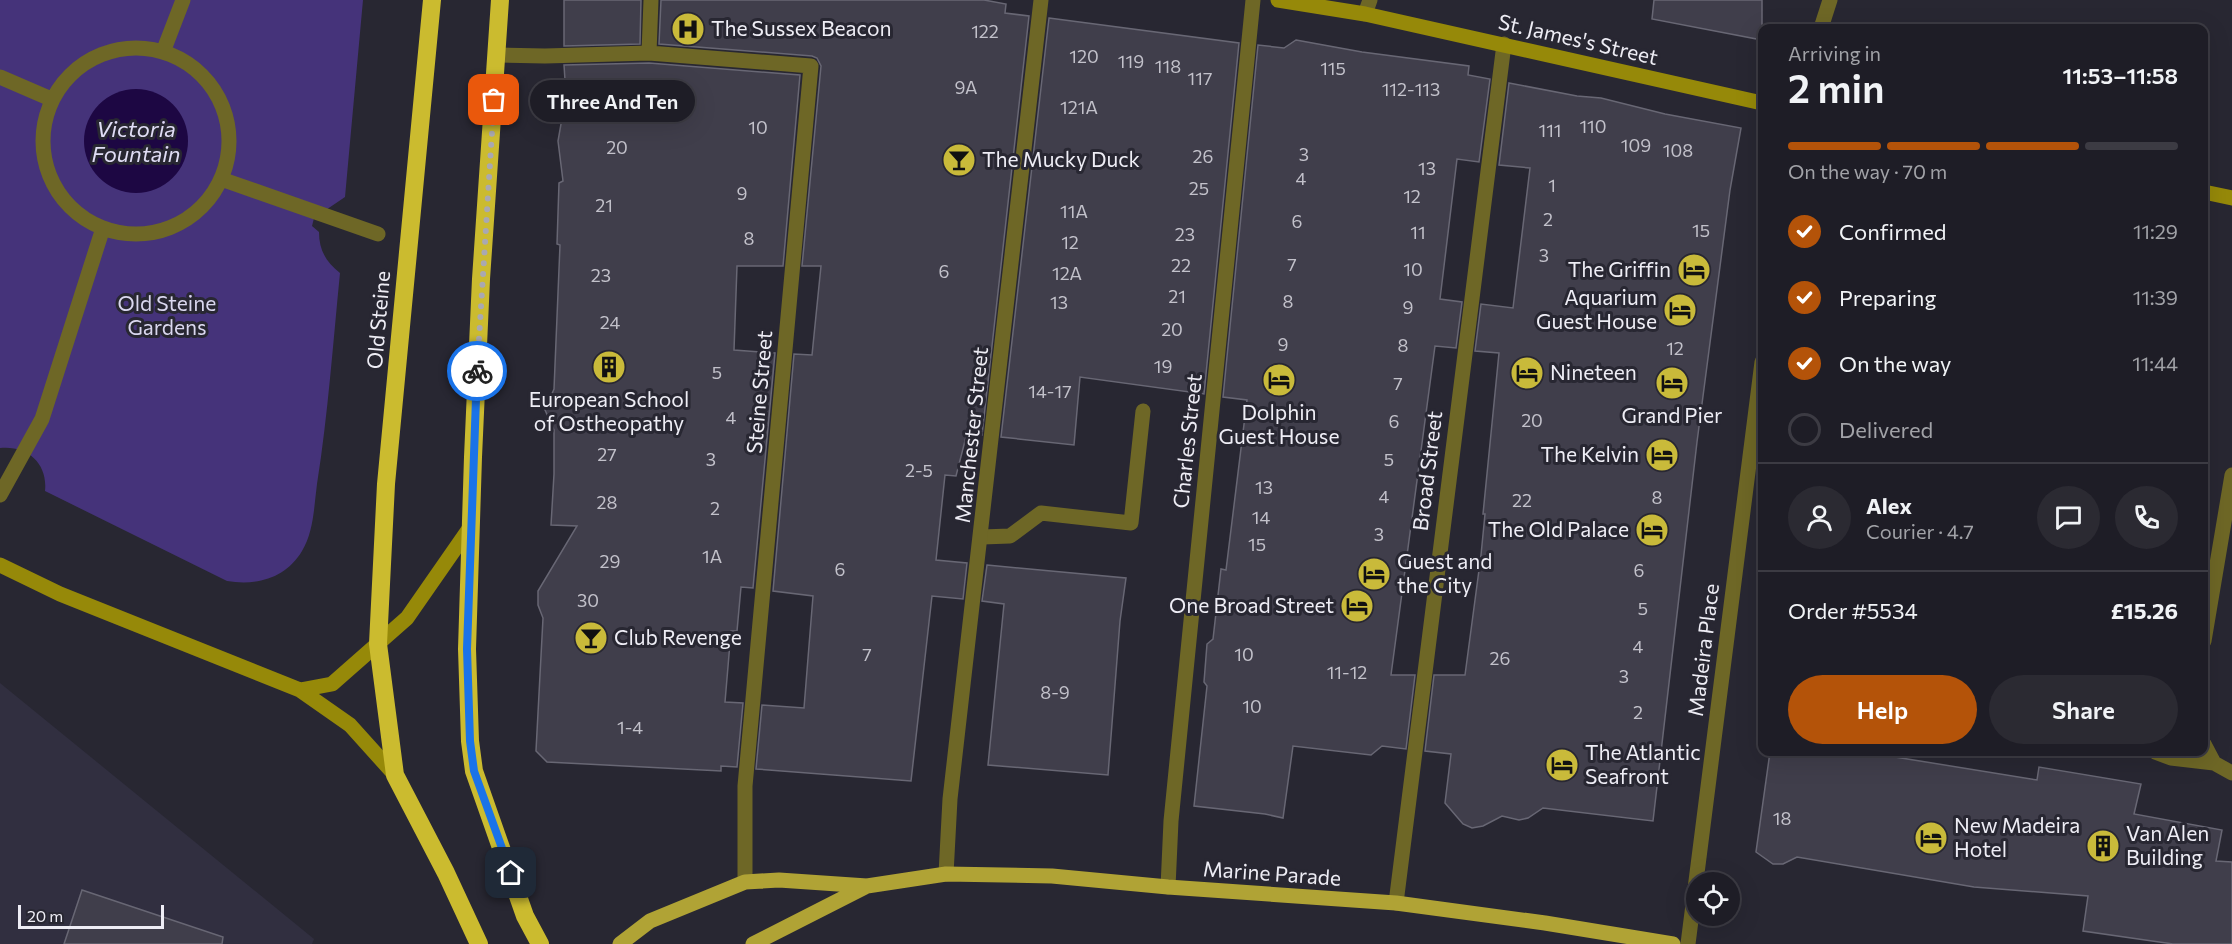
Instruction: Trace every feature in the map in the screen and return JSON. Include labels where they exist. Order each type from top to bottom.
[{"type":"highway","name":"Old Steine","points":[[432,0],[386,484],[378,644],[396,776],[446,873],[479,944]]},
{"type":"highway","points":[[500,0],[481,279],[467,649],[470,741],[474,771],[525,916],[540,944]]},
{"type":"main road","name":"St. James's Street","points":[[1278,0],[1368,7],[1504,44],[1758,102]]},
{"type":"main road","points":[[2208,193],[2232,198]]},
{"type":"main road","points":[[300,690],[332,684],[407,618],[471,526]]},
{"type":"main road","name":"Old Steine","points":[[0,565],[60,594],[300,690],[350,725],[396,776]]},
{"type":"main road","name":"Marine Parade","points":[[620,944],[650,921],[745,882],[778,880],[867,886],[946,874],[1052,876],[1168,887],[1396,903],[1545,923],[1673,944]]},
{"type":"main road","name":"Marine Parade","points":[[753,944],[867,886]]},
{"type":"street","points":[[163,52],[183,0]]},
{"type":"street","points":[[649,52],[651,0]]},
{"type":"street","name":"Manchester Street","points":[[946,874],[950,799],[982,537],[1041,0]]},
{"type":"street","name":"Charles Street","points":[[1168,887],[1171,821],[1253,0]]},
{"type":"street","points":[[1822,24],[1830,0]]},
{"type":"street","name":"Broad Street","points":[[1396,903],[1504,44]]},
{"type":"street","points":[[138,48],[163,52],[189,64],[218,96],[227,123],[229,137],[226,166],[221,179],[213,193],[198,210],[164,230],[134,234],[103,228],[75,213],[55,189],[48,174],[42,143],[43,127],[51,99],[78,68],[112,51],[138,48]]},
{"type":"street","name":"Steine Street","points":[[497,55],[545,56],[649,52],[811,66],[745,786],[745,882]]},
{"type":"street","points":[[0,77],[51,99]]},
{"type":"street","points":[[221,179],[378,234]]},
{"type":"street","points":[[0,495],[42,419],[103,228]]},
{"type":"street","name":"Madeira Place","points":[[1688,944],[1758,393]]},
{"type":"street","points":[[982,537],[1010,536],[1041,513],[1131,523],[1143,411]]},
{"type":"street","points":[[2208,617],[2232,475]]},
{"type":"street","points":[[2208,752],[2214,763]]},
{"type":"street","points":[[2166,756],[2214,763],[2232,773]]},
{"type":"shaded area","points":[[0,683],[314,939],[312,944],[0,944]]},
{"type":"green space","name":"Old Steine Gardens","points":[[0,0],[363,0],[345,197],[314,218],[312,226],[319,232],[324,255],[340,273],[313,518],[302,551],[288,568],[279,574],[260,581],[227,581],[45,491],[43,472],[34,458],[19,450],[0,448]]},
{"type":"water","name":"Victoria Fountain","points":[[136,89],[156,93],[173,104],[184,121],[188,141],[184,161],[173,178],[156,189],[136,193],[116,189],[99,178],[88,161],[84,141],[88,121],[99,104],[116,93]]},
{"type":"building","points":[[564,0],[641,0],[640,44],[564,46]]},
{"type":"building","points":[[661,0],[984,0],[1006,4],[1005,13],[1029,16],[982,435],[967,433],[956,476],[945,475],[936,560],[967,563],[963,599],[932,596],[911,781],[756,769],[762,705],[804,708],[813,596],[773,591],[794,354],[812,355],[821,266],[802,266],[821,66],[817,58],[812,56],[659,44]]},
{"type":"building","points":[[1654,0],[1762,0],[1762,24],[1758,24],[1758,39],[1652,19]]},
{"type":"building","points":[[1049,18],[1239,43],[1204,394],[1080,377],[1074,445],[1001,437]]},
{"type":"building","points":[[1296,40],[1362,52],[1469,66],[1468,75],[1490,79],[1479,162],[1457,159],[1440,299],[1462,302],[1456,348],[1435,346],[1391,675],[1415,675],[1406,749],[1382,746],[1371,755],[1293,746],[1283,818],[1194,806],[1207,686],[1204,682],[1207,644],[1213,639],[1221,569],[1226,570],[1247,400],[1223,397],[1258,45],[1284,48]]},
{"type":"building","points":[[649,63],[800,75],[783,266],[737,266],[734,350],[775,353],[753,588],[741,587],[737,631],[731,631],[725,702],[743,703],[737,767],[721,766],[721,771],[547,762],[536,751],[543,618],[538,605],[538,591],[577,526],[551,525],[554,430],[545,410],[554,389],[560,245],[557,244],[559,183],[563,181],[558,141],[564,107],[544,92],[565,80],[564,65]]},
{"type":"building","points":[[1509,83],[1577,96],[1601,98],[1665,114],[1741,128],[1730,190],[1697,442],[1653,821],[1543,808],[1528,818],[1519,820],[1502,816],[1483,826],[1472,828],[1463,824],[1445,803],[1451,754],[1425,751],[1434,675],[1465,675],[1481,555],[1499,353],[1475,351],[1481,304],[1513,308],[1530,168],[1499,165]]},
{"type":"building","points":[[987,565],[1126,578],[1120,621],[1108,775],[988,765],[1004,604],[982,601]]},
{"type":"building","points":[[1769,756],[1889,756],[2037,780],[2039,767],[2141,784],[2134,814],[2222,830],[2216,861],[2232,862],[2232,944],[2173,944],[2083,931],[2088,896],[1974,887],[1797,857],[1783,864],[1773,864],[1756,852]]},
{"type":"building","points":[[82,890],[223,937],[222,944],[64,944]]},
{"type":"way so far","points":[[477,371],[494,100]]},
{"type":"place","name":"The Sussex Beacon","points":[[688,29]]},
{"type":"place","name":"Three And Ten","points":[[494,100]]},
{"type":"place","name":"The Mucky Duck","points":[[959,160]]},
{"type":"place","name":"The Griffin","points":[[1694,270]]},
{"type":"place","name":"Aquarium Guest House","points":[[1680,310]]},
{"type":"place","name":"European School of Ostheopathy","points":[[609,367]]},
{"type":"place","name":"Nineteen","points":[[1527,373]]},
{"type":"place","name":"Dolphin Guest House","points":[[1279,380]]},
{"type":"place","name":"Grand Pier","points":[[1672,383]]},
{"type":"place","name":"The Kelvin","points":[[1662,455]]},
{"type":"place","name":"The Old Palace","points":[[1652,530]]},
{"type":"place","name":"Guest and the City","points":[[1374,574]]},
{"type":"place","name":"One Broad Street","points":[[1357,606]]},
{"type":"place","name":"Club Revenge","points":[[591,638]]},
{"type":"place","name":"The Atlantic Seafront","points":[[1562,765]]},
{"type":"place","name":"New Madeira Hotel","points":[[1931,838]]},
{"type":"place","name":"Van Alen Building","points":[[2103,846]]},
{"type":"route","points":[[477,371],[467,649],[470,741],[474,771],[511,873]]}]
